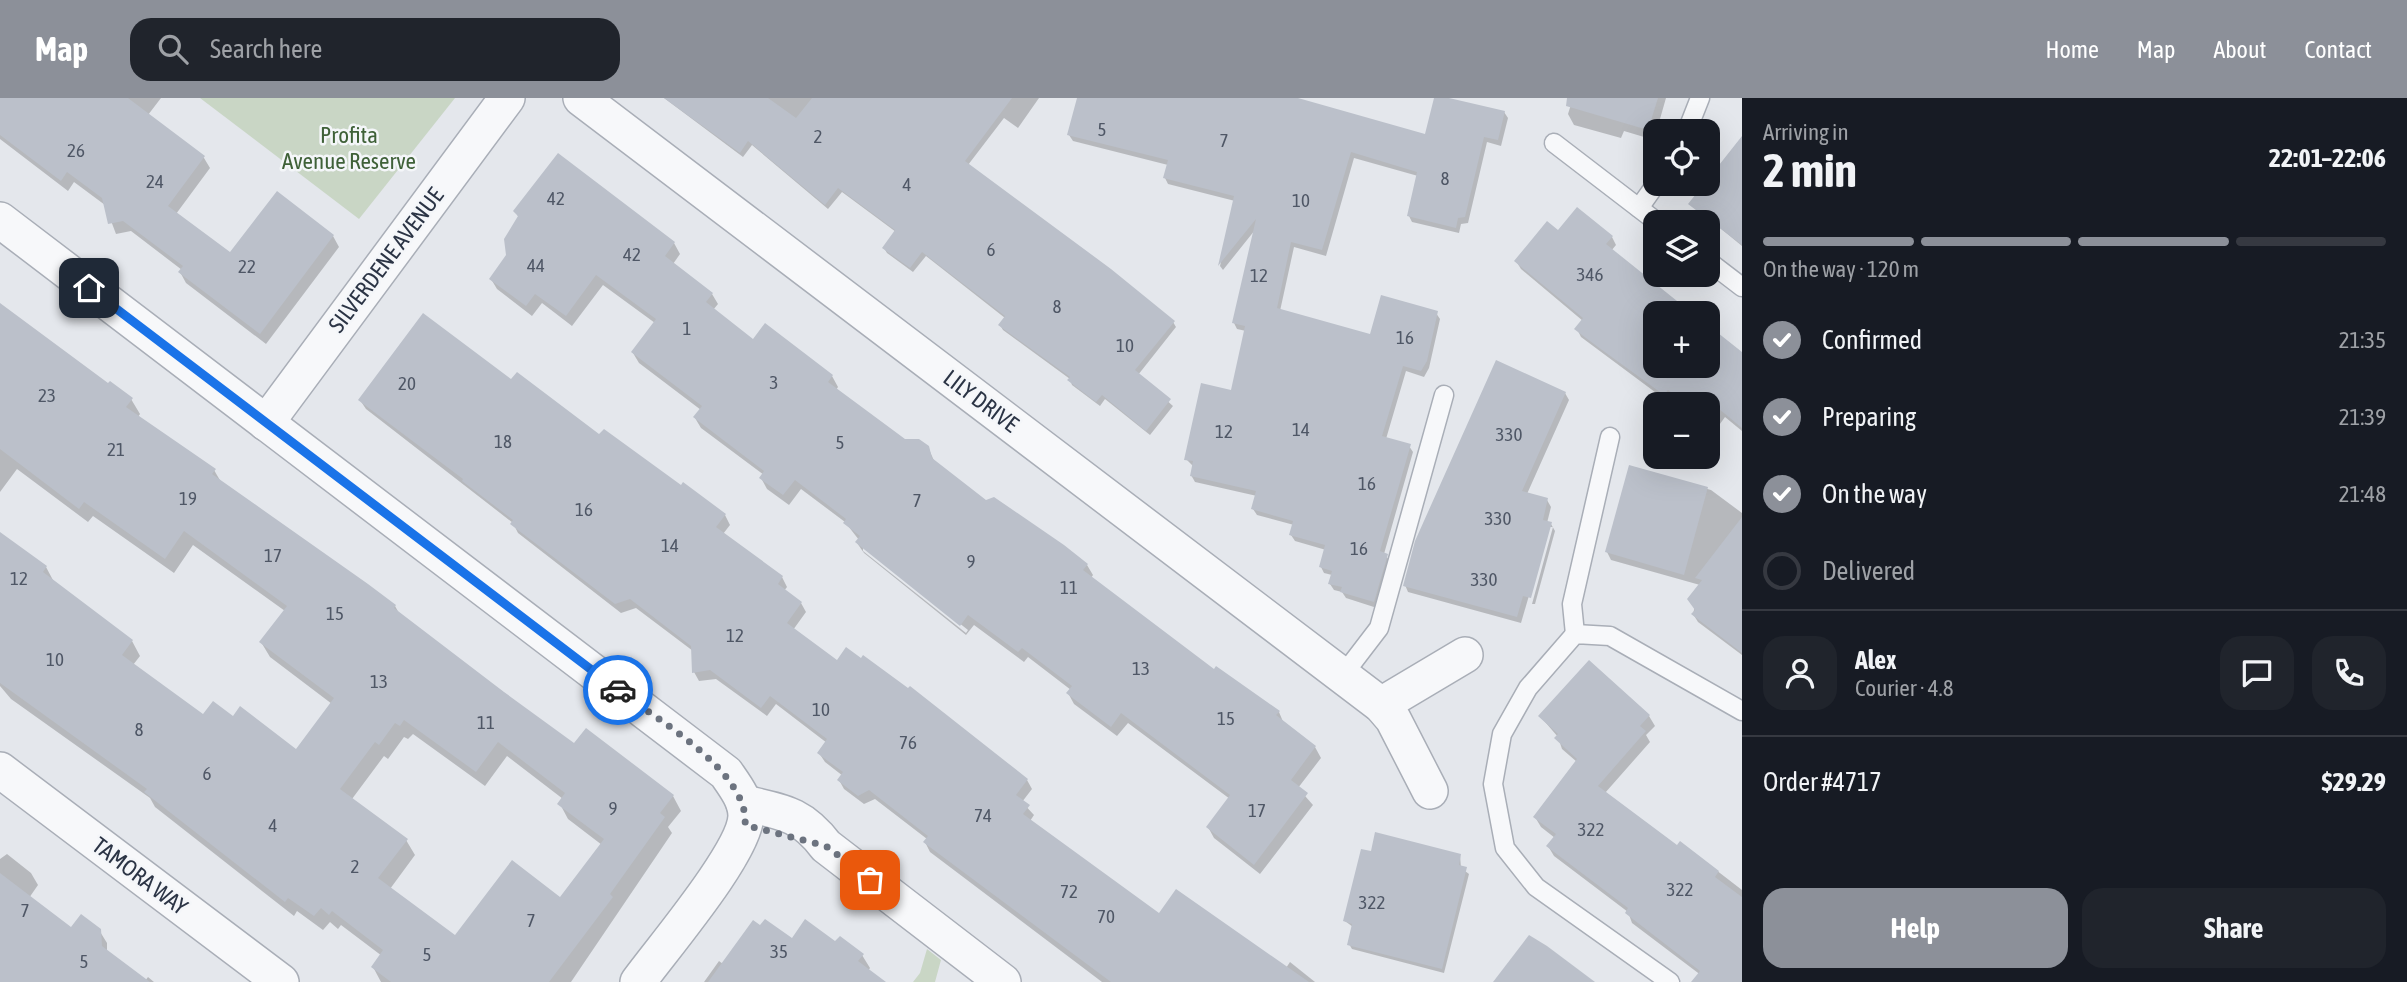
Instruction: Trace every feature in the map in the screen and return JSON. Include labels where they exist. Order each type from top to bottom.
[{"type":"street","name":"SILVERDENE AVENUE","points":[[266,423],[507,98]]},
{"type":"street","name":"LILY DRIVE","points":[[581,98],[1381,705],[1393,719],[1430,791]]},
{"type":"street","points":[[0,220],[712,761],[731,780],[744,814],[727,860],[638,982]]},
{"type":"street","points":[[1381,705],[1465,655]]},
{"type":"street","name":"TAMORA WAY","points":[[0,770],[281,982]]},
{"type":"street","points":[[744,814],[800,818],[812,827],[826,846],[1003,982]]},
{"type":"lane","points":[[1692,119],[1700,98]]},
{"type":"lane","points":[[1554,143],[1643,211]]},
{"type":"lane","points":[[1639,208],[1648,196]]},
{"type":"lane","points":[[1720,270],[1742,287]]},
{"type":"lane","points":[[1343,675],[1379,628],[1444,395]]},
{"type":"lane","points":[[1610,437],[1572,604],[1575,634],[1528,688],[1502,734],[1493,784],[1505,848],[1536,887],[1670,982]]},
{"type":"lane","points":[[1575,634],[1610,635],[1742,711]]},
{"type":"green space","name":"Profita Avenue Reserve","points":[[200,98],[455,98],[359,219]]},
{"type":"green space","points":[[927,949],[941,960],[935,982],[913,982],[920,973]]},
{"type":"building","points":[[0,98],[128,98],[205,156],[168,206],[230,252],[277,191],[334,235],[260,334],[178,272],[183,266],[123,221],[108,224],[102,198],[67,172],[61,181],[0,135]]},
{"type":"building","points":[[664,98],[768,98],[796,118],[812,98],[1012,98],[965,161],[1111,269],[1175,321],[1135,370],[1171,399],[1146,431],[1102,395],[1096,402],[1067,380],[1070,377],[998,325],[1005,316],[922,252],[910,268],[882,248],[895,230],[838,188],[825,205],[748,141],[740,153]]},
{"type":"building","points":[[1077,98],[1298,98],[1425,134],[1434,98],[1449,98],[1505,111],[1498,140],[1484,137],[1465,217],[1458,218],[1456,228],[1407,216],[1417,172],[1351,152],[1322,250],[1291,242],[1277,308],[1370,334],[1381,295],[1438,311],[1427,361],[1421,371],[1403,366],[1382,436],[1411,444],[1380,551],[1388,554],[1374,602],[1340,592],[1342,587],[1328,584],[1332,571],[1319,567],[1325,545],[1289,535],[1293,521],[1251,509],[1256,491],[1190,476],[1193,461],[1184,460],[1201,383],[1231,390],[1245,326],[1232,323],[1256,219],[1218,266],[1234,196],[1163,178],[1168,160],[1067,135]]},
{"type":"building","points":[[1567,98],[1658,98],[1651,119],[1643,119],[1643,129],[1566,106]]},
{"type":"building","points":[[1742,136],[1742,245],[1720,228],[1720,210],[1696,210],[1688,204],[1694,196],[1720,196],[1720,164]]},
{"type":"building","points":[[558,153],[675,242],[665,256],[713,293],[706,302],[753,339],[765,323],[833,375],[828,382],[905,439],[919,439],[929,446],[932,458],[986,500],[994,497],[1064,545],[1088,564],[1083,570],[1214,669],[1216,666],[1280,711],[1276,715],[1316,746],[1291,780],[1308,793],[1254,865],[1206,827],[1230,795],[1121,713],[1111,727],[1066,693],[1072,686],[1022,648],[1018,652],[968,615],[960,626],[855,542],[860,536],[843,523],[846,519],[795,480],[783,495],[759,478],[764,471],[693,417],[702,406],[631,352],[656,319],[596,275],[566,316],[535,294],[526,306],[489,279],[506,255],[504,239],[518,216],[513,211]]},
{"type":"building","points":[[1577,207],[1613,236],[1606,244],[1643,274],[1643,287],[1660,287],[1677,301],[1643,301],[1643,378],[1720,378],[1720,335],[1742,352],[1742,428],[1720,410],[1720,392],[1660,392],[1574,329],[1583,318],[1514,261],[1547,221],[1558,230]]},
{"type":"building","points":[[0,303],[108,383],[110,381],[133,398],[126,407],[216,469],[212,474],[368,584],[396,605],[394,608],[504,692],[574,743],[586,728],[674,795],[660,813],[665,817],[610,894],[613,897],[549,982],[391,982],[371,967],[383,950],[332,911],[329,915],[321,908],[314,916],[288,898],[285,902],[144,792],[147,789],[0,683],[0,532],[47,566],[43,572],[133,640],[122,655],[203,714],[213,701],[233,716],[240,706],[296,749],[334,698],[259,642],[287,606],[184,531],[165,559],[84,502],[79,509],[0,449]],"holes":[[[404,720],[476,772],[498,742],[565,793],[557,804],[604,839],[560,897],[512,860],[455,935],[378,878],[408,839],[340,789],[375,742],[379,745],[395,723],[400,726]]]},
{"type":"building","points":[[423,313],[511,379],[517,372],[599,434],[604,429],[726,514],[716,527],[783,576],[778,584],[802,602],[787,623],[837,660],[846,647],[861,658],[863,655],[908,688],[910,686],[1028,779],[1016,795],[1030,805],[1023,814],[1159,913],[1176,889],[1309,982],[1111,982],[923,842],[928,836],[869,790],[858,796],[837,780],[843,772],[817,753],[827,739],[770,696],[761,708],[710,670],[692,673],[691,646],[630,599],[615,604],[510,524],[513,520],[462,481],[463,479],[358,400]]},
{"type":"building","points":[[1496,360],[1566,392],[1522,491],[1548,498],[1543,520],[1552,522],[1531,598],[1523,596],[1517,617],[1403,586],[1415,541]]},
{"type":"building","points":[[1629,465],[1708,487],[1684,575],[1605,552]]},
{"type":"building","points":[[1742,517],[1742,653],[1691,614],[1695,610],[1687,599],[1702,580],[1695,578]]},
{"type":"building","points":[[1589,660],[1650,715],[1640,726],[1646,731],[1598,786],[1677,845],[1680,841],[1719,871],[1715,877],[1742,897],[1742,982],[1691,982],[1700,971],[1625,913],[1628,908],[1546,846],[1556,834],[1533,817],[1577,759],[1554,738],[1558,734],[1538,716]]},
{"type":"building","points":[[1375,832],[1461,854],[1459,865],[1467,867],[1442,969],[1347,945],[1352,924],[1343,921],[1361,849],[1371,851]]},
{"type":"building","points":[[0,873],[71,927],[81,914],[101,929],[102,946],[150,982],[0,982]]},
{"type":"building","points":[[765,919],[792,938],[805,919],[835,941],[840,936],[864,954],[858,961],[886,982],[708,982],[753,920],[760,925]]},
{"type":"building","points":[[1529,935],[1547,946],[1595,982],[1493,982]]},
{"type":"way so far","points":[[618,690],[726,773],[744,803],[745,825],[826,846],[870,880]]},
{"type":"route","points":[[89,288],[618,690]]}]
